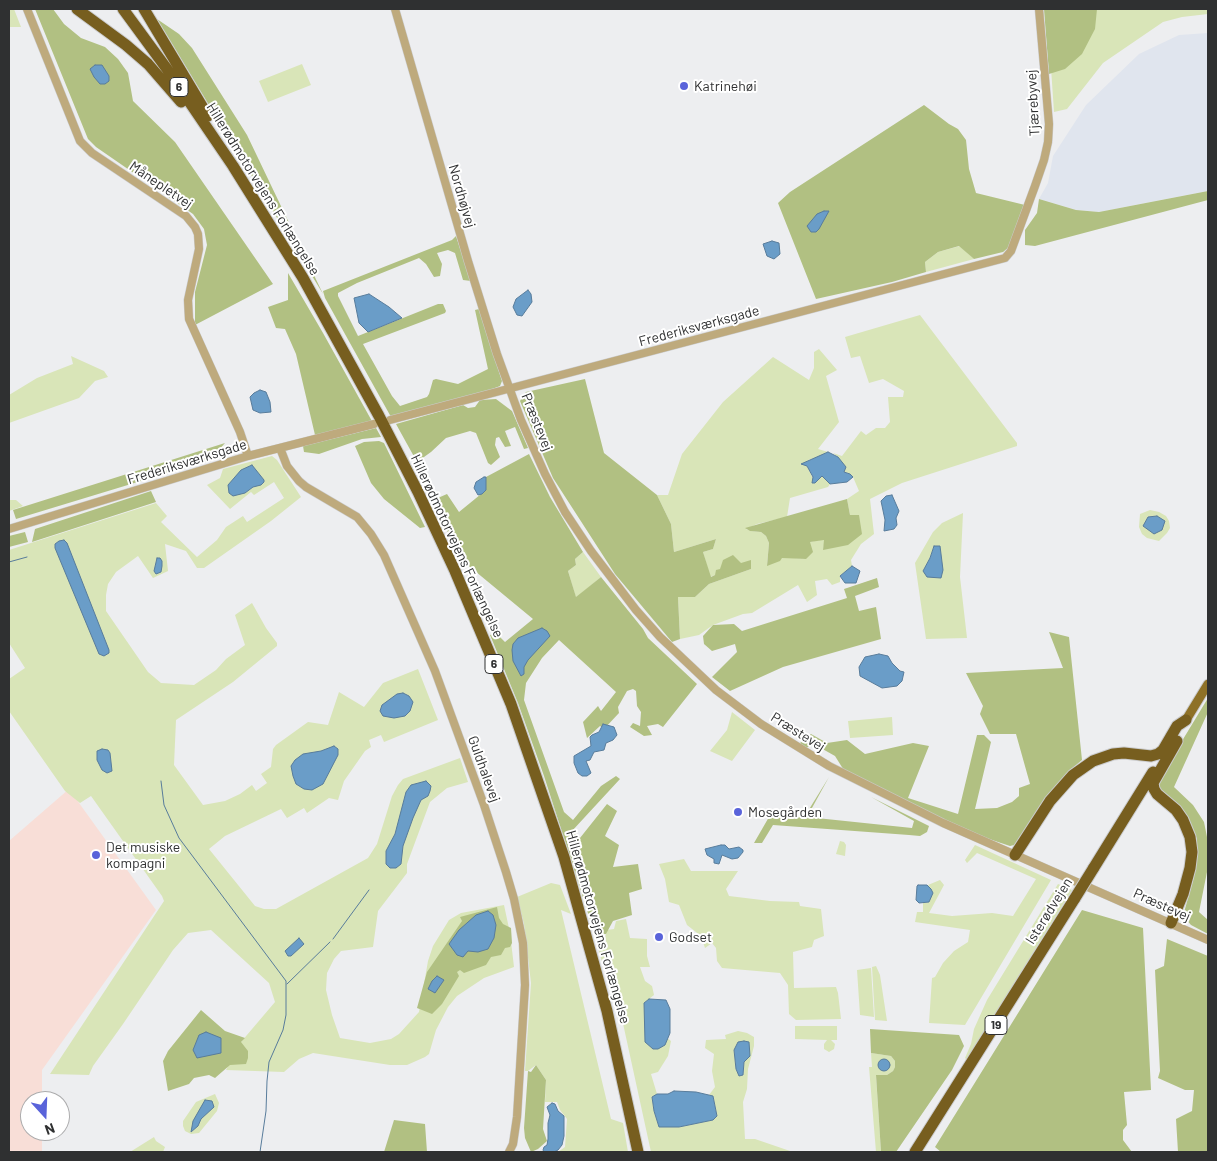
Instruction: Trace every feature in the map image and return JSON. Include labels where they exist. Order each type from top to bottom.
[{"type":"highway","points":[[76,9],[126,45],[163,80],[190,113],[248,197],[263,212]]},
{"type":"highway","name":"Hillerødmotorvejens Forlængelse","points":[[123,9],[167,69],[263,212],[341,345],[409,475],[459,580],[511,704],[548,809],[578,904],[607,1011],[638,1152]]},
{"type":"highway","points":[[144,9],[227,149],[233,166]]},
{"type":"highway","points":[[1015,855],[1050,801],[1072,775],[1101,758],[1124,753],[1151,756],[1158,754],[1163,750],[1177,726],[1186,720]]},
{"type":"highway","name":"Isterødvejen","points":[[915,1152],[1186,720]]},
{"type":"highway","points":[[1171,923],[1183,894],[1192,852],[1187,827],[1176,810],[1157,794],[1153,783],[1177,741],[1178,732]]},
{"type":"highway","points":[[1123,820],[1124,812],[1148,770],[1146,761],[1135,754]]},
{"type":"highway","points":[[1116,832],[1144,799],[1152,797],[1167,803]]},
{"type":"main road","name":"Isterødvejen","points":[[1186,720],[1208,684]]},
{"type":"street","name":"Månepletvej","points":[[27,9],[80,141],[92,153],[186,216],[196,227],[199,249],[188,300],[189,318],[240,432],[248,456]]},
{"type":"street","name":"Nordhøjvej","points":[[395,9],[452,210],[497,354],[510,388]]},
{"type":"street","name":"Tjærebyvej","points":[[1011,251],[1044,160],[1048,142],[1049,124],[1039,9]]},
{"type":"street","name":"Frederiksværksgade","points":[[390,420],[986,264],[1005,258],[1011,251]]},
{"type":"street","name":"Præstevej","points":[[510,388],[545,474],[580,535],[604,570],[636,610],[660,637],[716,690],[761,724],[829,766],[898,802],[1208,940]]},
{"type":"street","name":"Frederiksværksgade","points":[[9,529],[248,456],[374,424]]},
{"type":"street","name":"Guldhalevej","points":[[280,448],[287,466],[299,481],[357,517],[371,534],[384,555],[434,671],[484,805],[506,872],[523,943],[525,985],[517,1117],[513,1144],[509,1152]]},
{"type":"shaded area","points":[[1208,33],[1208,191],[1099,212],[1076,210],[1039,199],[1048,183],[1053,156],[1086,105],[1139,54],[1179,35]]},
{"type":"shaded area","points":[[69,789],[156,910],[42,1070],[42,1091],[20,1091],[20,1141],[42,1141],[42,1152],[9,1152],[9,841]]},
{"type":"green space","points":[[9,9],[14,9],[21,27],[9,27]]},
{"type":"green space","points":[[35,9],[53,9],[64,24],[81,38],[105,47],[118,59],[128,73],[133,101],[175,142],[273,284],[195,325],[195,292],[207,245],[204,229],[193,214],[96,147],[88,139]]},
{"type":"green space","points":[[1044,9],[1097,9],[1095,29],[1082,54],[1065,69],[1049,74]]},
{"type":"green space","points":[[1047,9],[1208,9],[1208,14],[1182,17],[1163,22],[1103,63],[1067,109],[1054,112]]},
{"type":"green space","points":[[157,19],[179,34],[192,48],[247,135],[323,294]]},
{"type":"green space","points":[[302,64],[311,85],[268,102],[259,81]]},
{"type":"green space","points":[[924,105],[958,129],[966,140],[969,169],[976,193],[1025,205],[1009,247],[1003,252],[974,259],[959,246],[938,252],[925,262],[926,272],[892,282],[816,299],[778,203],[790,192]]},
{"type":"green space","points":[[1208,191],[1208,200],[1035,246],[1025,245],[1025,230],[1037,213],[1039,199],[1076,210],[1099,212]]},
{"type":"green space","points":[[456,236],[471,281],[463,280],[455,253],[448,250],[437,253],[442,264],[440,276],[434,277],[426,264],[419,258],[357,283],[338,293],[338,296],[358,336],[438,304],[443,304],[445,313],[363,344],[392,396],[400,406],[427,397],[433,380],[458,384],[488,369],[475,310],[479,309],[502,381],[500,386],[490,390],[391,417],[325,298],[323,291],[452,240]]},
{"type":"green space","points":[[960,246],[974,259],[926,272],[925,262],[938,252]]},
{"type":"green space","points":[[288,273],[373,423],[315,435],[296,354],[285,329],[276,328],[268,307],[288,300]]},
{"type":"green space","points":[[920,315],[1017,443],[1017,446],[902,483],[870,499],[874,534],[861,544],[851,560],[852,566],[840,576],[840,582],[832,585],[827,579],[815,581],[817,595],[807,602],[798,585],[752,613],[743,614],[713,625],[699,635],[680,639],[678,597],[695,597],[709,584],[751,569],[751,561],[720,569],[715,575],[710,577],[703,552],[713,549],[716,539],[674,552],[671,524],[657,495],[668,495],[682,454],[723,402],[773,357],[809,380],[814,368],[814,352],[819,349],[837,370],[826,376],[839,422],[818,449],[828,452],[808,460],[807,466],[815,483],[822,476],[830,484],[828,487],[790,498],[787,517],[757,524],[746,529],[761,532],[766,536],[769,543],[767,565],[782,557],[806,559],[809,542],[825,539],[823,550],[850,515],[847,499],[859,491],[853,477],[844,472],[838,457],[833,453],[842,456],[861,431],[866,435],[876,428],[885,428],[890,422],[888,397],[903,397],[904,391],[883,379],[869,383],[860,356],[851,358],[845,337]]},
{"type":"green space","points":[[71,356],[104,371],[108,377],[95,381],[79,398],[9,423],[9,395],[37,378],[73,364]]},
{"type":"green space","points":[[585,379],[604,453],[657,495],[671,524],[674,552],[716,539],[713,549],[703,552],[711,577],[715,575],[716,570],[720,569],[723,560],[733,555],[741,563],[751,560],[751,569],[709,584],[695,597],[678,597],[680,639],[672,642],[615,574],[553,478],[520,401],[526,392]]},
{"type":"green space","points":[[496,399],[512,411],[528,448],[524,449],[515,427],[505,431],[511,446],[505,447],[499,437],[496,438],[495,445],[500,457],[491,465],[488,463],[476,433],[470,431],[446,438],[417,462],[396,424],[463,405],[468,408],[475,407],[480,400]]},
{"type":"green space","points":[[376,428],[381,437],[362,439],[319,454],[304,452],[303,446]]},
{"type":"green space","points":[[379,441],[384,443],[425,527],[420,528],[384,499],[371,483],[355,446],[364,442]]},
{"type":"green space","points":[[225,443],[210,460],[16,519],[13,510]]},
{"type":"green space","points":[[529,454],[550,497],[583,552],[575,559],[576,565],[568,571],[576,597],[601,577],[643,629],[648,638],[697,684],[663,727],[658,724],[647,726],[652,735],[644,736],[630,727],[633,723],[640,726],[641,712],[637,706],[636,691],[633,689],[627,691],[618,707],[619,713],[604,729],[600,726],[587,738],[583,722],[598,706],[601,711],[616,692],[559,640],[542,658],[526,683],[524,700],[564,812],[573,820],[601,786],[616,776],[620,779],[572,831],[580,838],[607,804],[617,811],[605,836],[619,845],[613,867],[638,864],[642,889],[629,893],[632,915],[613,921],[606,934],[595,935],[544,776],[518,703],[490,635],[496,633],[505,642],[533,619],[464,562],[431,501],[447,494],[459,512],[486,490],[486,477]]},
{"type":"green space","points":[[272,456],[277,460],[301,497],[271,521],[204,568],[197,568],[186,551],[165,544],[168,571],[153,578],[138,556],[116,572],[108,584],[106,611],[148,672],[161,683],[194,685],[216,670],[226,659],[245,645],[235,615],[252,603],[277,643],[277,646],[233,682],[176,720],[174,765],[203,805],[225,801],[240,794],[252,785],[256,791],[267,783],[261,774],[271,767],[273,749],[276,745],[308,722],[328,725],[339,692],[364,707],[383,683],[418,669],[438,720],[384,742],[381,735],[369,740],[371,747],[365,751],[344,781],[338,800],[329,798],[307,813],[304,808],[287,818],[281,809],[225,836],[209,849],[255,906],[264,909],[276,909],[368,858],[377,844],[392,796],[403,779],[460,758],[468,782],[447,788],[430,802],[407,864],[407,873],[378,911],[373,947],[341,951],[334,959],[327,973],[326,990],[332,1015],[340,1038],[370,1043],[391,1039],[399,1034],[419,1012],[428,961],[433,946],[449,920],[461,913],[504,905],[514,967],[484,978],[457,996],[448,1007],[436,1030],[429,1054],[407,1065],[390,1065],[313,1053],[299,1059],[284,1072],[226,1070],[241,1042],[275,1002],[269,983],[211,930],[188,933],[173,950],[93,1066],[89,1075],[50,1074],[164,901],[91,796],[80,803],[65,791],[9,711],[9,679],[25,668],[9,643],[9,550],[156,503],[167,516],[161,522],[197,557],[217,540],[226,527],[243,516],[247,522],[284,498],[274,482],[254,495],[251,492],[230,509],[207,485],[220,478],[223,469]]},
{"type":"green space","points":[[151,491],[156,502],[32,542],[35,529]]},
{"type":"green space","points":[[847,499],[850,515],[859,515],[862,534],[848,545],[823,550],[824,540],[810,542],[813,552],[806,559],[782,558],[780,561],[767,566],[769,543],[766,536],[761,532],[750,531],[745,528]]},
{"type":"green space","points":[[9,500],[16,500],[23,506],[9,511]]},
{"type":"green space","points":[[1150,510],[1166,516],[1169,521],[1170,528],[1159,541],[1147,538],[1142,534],[1139,527],[1140,514]]},
{"type":"green space","points":[[963,513],[960,577],[967,638],[926,639],[915,563],[933,532],[942,523]],"holes":[[[934,546],[941,577],[923,571]]]},
{"type":"green space","points":[[25,532],[28,542],[9,547],[9,536]]},
{"type":"green space","points":[[583,552],[601,577],[576,598],[568,571],[576,565],[575,559]]},
{"type":"green space","points":[[877,578],[879,587],[855,596],[859,611],[876,607],[881,639],[783,667],[730,691],[712,677],[737,652],[735,644],[712,651],[704,644],[703,636],[713,625],[734,624],[742,631],[847,598],[844,589]]},
{"type":"green space","points":[[1049,632],[1069,637],[1082,760],[1070,770],[1014,845],[1010,846],[980,836],[910,804],[845,772],[835,756],[819,747],[811,746],[805,748],[800,743],[811,734],[827,743],[847,740],[865,754],[913,743],[929,746],[908,798],[958,814],[977,735],[984,735],[991,742],[975,809],[997,808],[1012,802],[1019,796],[1019,788],[1030,784],[1016,734],[990,734],[980,714],[983,706],[966,673],[1063,668]]},
{"type":"green space","points":[[1208,698],[1208,712],[1174,787],[1193,805],[1204,822],[1208,842],[1208,867],[1199,912],[1208,920],[1208,934],[1191,925],[1183,916],[1194,877],[1197,839],[1184,811],[1163,795],[1157,785]]},
{"type":"green space","points":[[732,712],[755,730],[732,761],[710,751],[727,730]]},
{"type":"green space","points":[[892,717],[893,735],[850,738],[848,721]]},
{"type":"green space","points":[[829,777],[807,817],[912,828],[914,821],[871,797],[929,826],[927,832],[920,836],[773,825],[762,843],[754,843],[769,817],[797,818],[805,815]]},
{"type":"green space","points":[[840,841],[846,845],[845,856],[836,854]]},
{"type":"green space","points":[[975,845],[1051,880],[965,1025],[929,1023],[932,978],[935,977],[943,963],[954,951],[968,942],[970,930],[915,922],[917,912],[923,912],[923,903],[929,902],[931,889],[928,885],[940,880],[944,885],[929,913],[952,916],[992,913],[1013,916],[1036,879],[977,853],[967,863],[965,860]]},
{"type":"green space","points":[[684,859],[691,871],[738,871],[726,889],[729,896],[799,902],[800,906],[821,909],[824,936],[814,940],[812,947],[793,952],[794,988],[836,987],[841,1019],[796,1020],[789,1014],[788,985],[780,973],[722,968],[717,961],[716,948],[712,943],[705,948],[701,936],[687,925],[679,905],[669,902],[665,879],[659,864]]},
{"type":"green space","points":[[551,883],[560,885],[571,914],[561,910],[611,1119],[623,1123],[628,1152],[558,1152],[565,1147],[567,1119],[557,1102],[545,1102],[546,1080],[536,1065],[525,1071],[531,983],[524,924],[517,897]]},
{"type":"green space","points":[[1058,884],[1072,890],[967,1060],[965,1058],[971,1044],[974,1029],[987,1000]]},
{"type":"green space","points":[[497,907],[499,918],[503,924],[511,928],[512,943],[510,947],[505,948],[501,955],[491,957],[486,965],[464,973],[460,970],[457,972],[459,976],[442,1004],[432,1014],[417,1008],[427,972],[462,921],[460,917]]},
{"type":"green space","points":[[1082,910],[1143,928],[1151,1090],[1124,1092],[1127,1125],[1123,1130],[1123,1140],[1132,1152],[941,1152],[935,1147]]},
{"type":"green space","points":[[626,919],[630,938],[647,939],[647,956],[650,967],[640,967],[645,981],[652,986],[654,995],[644,1003],[665,1045],[667,1038],[671,1041],[668,1056],[658,1072],[651,1074],[657,1094],[652,1097],[659,1127],[679,1127],[713,1120],[717,1116],[713,1096],[709,1095],[715,1087],[712,1071],[714,1054],[705,1048],[706,1040],[726,1039],[725,1035],[738,1031],[754,1037],[754,1046],[748,1069],[747,1089],[743,1102],[745,1139],[755,1139],[793,1152],[651,1152],[612,973],[602,962],[599,951],[608,947],[605,938],[607,930],[614,929],[616,921]],"holes":[[[734,1050],[750,1056],[744,1062],[743,1075],[740,1076],[736,1069]]]},
{"type":"green space","points":[[1167,939],[1208,956],[1208,1152],[1178,1152],[1176,1119],[1192,1111],[1194,1090],[1185,1090],[1158,1078],[1160,1071],[1155,970],[1164,966]]},
{"type":"green space","points":[[876,966],[880,975],[887,1021],[875,1020],[872,967]]},
{"type":"green space","points":[[871,968],[874,1017],[860,1015],[857,970]]},
{"type":"green space","points":[[201,1010],[225,1031],[245,1038],[241,1042],[248,1051],[246,1064],[230,1065],[215,1078],[209,1075],[194,1078],[189,1084],[168,1091],[163,1061],[168,1051]]},
{"type":"green space","points":[[795,1026],[837,1026],[837,1040],[831,1040],[835,1044],[834,1049],[829,1052],[824,1049],[824,1044],[827,1040],[795,1039]]},
{"type":"green space","points":[[870,1029],[959,1035],[964,1046],[952,1070],[896,1152],[881,1152],[876,1075],[887,1075],[893,1071],[895,1061],[891,1056],[871,1053]]},
{"type":"green space","points":[[871,1053],[891,1056],[895,1061],[893,1071],[887,1075],[876,1076],[881,1152],[876,1152],[869,1067],[872,1067]]},
{"type":"green space","points":[[536,1065],[546,1080],[543,1129],[547,1141],[531,1152],[525,1138],[524,1128],[528,1071],[531,1072]]},
{"type":"green space","points":[[215,1094],[219,1103],[217,1111],[199,1133],[191,1134],[185,1131],[183,1121],[196,1102]]},
{"type":"green space","points":[[394,1120],[425,1124],[427,1152],[384,1152]]},
{"type":"green space","points":[[154,1137],[156,1141],[165,1147],[163,1152],[130,1152]]},
{"type":"water","points":[[95,65],[102,65],[109,76],[109,81],[105,84],[100,84],[94,77],[90,69]]},
{"type":"water","points":[[829,211],[819,229],[816,232],[811,232],[807,226],[817,214]]},
{"type":"water","points":[[772,241],[779,243],[780,254],[774,259],[767,256],[763,244]]},
{"type":"water","points":[[528,290],[531,294],[532,302],[522,316],[517,315],[513,307],[516,299]]},
{"type":"water","points":[[369,294],[402,318],[368,332],[359,323],[354,298]]},
{"type":"water","points":[[260,390],[266,392],[271,412],[260,413],[253,410],[250,397]]},
{"type":"water","points":[[828,452],[838,457],[846,467],[844,472],[853,477],[847,482],[830,484],[822,476],[815,483],[812,483],[813,477],[807,466],[801,464]]},
{"type":"water","points":[[252,465],[264,482],[245,493],[233,496],[229,493],[228,485],[241,470]]},
{"type":"water","points":[[486,477],[486,490],[478,495],[474,488],[476,482]]},
{"type":"water","points":[[892,495],[899,511],[896,518],[897,525],[894,529],[884,531],[885,520],[881,501],[886,496]]},
{"type":"water","points":[[1157,516],[1165,521],[1162,530],[1154,534],[1143,526],[1148,517]]},
{"type":"water","points":[[64,540],[67,543],[109,650],[109,653],[104,656],[99,654],[55,548],[55,544]]},
{"type":"water","points":[[934,546],[940,546],[943,570],[941,578],[927,577],[923,571]]},
{"type":"water","points":[[157,558],[160,558],[162,561],[162,566],[161,572],[156,574],[154,571]]},
{"type":"water","points":[[852,566],[860,571],[856,583],[845,583],[840,576]]},
{"type":"water","points":[[542,628],[550,636],[528,660],[524,667],[524,674],[521,676],[513,661],[513,644],[518,638]]},
{"type":"water","points":[[879,654],[888,656],[900,671],[904,672],[902,681],[897,686],[882,688],[860,676],[859,667],[865,657]]},
{"type":"water","points":[[403,693],[409,696],[413,702],[410,711],[405,716],[394,718],[383,716],[380,711],[382,705],[397,694]]},
{"type":"water","points":[[603,724],[614,727],[617,735],[613,740],[606,743],[604,750],[594,752],[590,760],[586,761],[591,773],[587,776],[582,776],[578,773],[574,763],[574,756],[591,746],[590,737],[599,732]]},
{"type":"water","points":[[334,746],[338,749],[338,755],[323,784],[312,790],[304,789],[296,784],[291,766],[295,760],[303,754],[321,751]]},
{"type":"water","points":[[102,749],[108,750],[110,753],[112,771],[107,773],[102,770],[97,760],[97,751]]},
{"type":"water","points":[[426,781],[431,786],[430,791],[428,796],[421,800],[413,818],[403,846],[401,864],[396,868],[390,868],[386,864],[386,851],[395,834],[406,792],[411,785]]},
{"type":"water","points":[[725,845],[729,849],[739,847],[743,852],[738,858],[732,859],[722,855],[719,864],[714,863],[714,859],[707,855],[705,849]]},
{"type":"water","points":[[918,885],[927,885],[931,889],[933,893],[929,902],[919,903],[916,900]]},
{"type":"water","points":[[488,911],[493,915],[496,925],[494,938],[488,949],[478,952],[468,951],[463,957],[457,955],[449,944],[459,930],[476,915]]},
{"type":"water","points":[[299,938],[304,944],[291,956],[288,956],[285,951]]},
{"type":"water","points":[[437,976],[444,980],[435,993],[428,989]]},
{"type":"water","points":[[649,999],[666,1000],[670,1009],[670,1033],[665,1045],[658,1049],[653,1049],[645,1042],[644,1003]]},
{"type":"water","points":[[206,1032],[221,1038],[221,1053],[197,1058],[193,1050],[199,1035]]},
{"type":"water","points":[[738,1042],[749,1042],[750,1056],[744,1062],[743,1075],[739,1076],[736,1069],[734,1050]]},
{"type":"water","points":[[886,1059],[889,1060],[889,1070],[882,1071],[879,1070],[878,1063],[879,1060]]},
{"type":"water","points":[[674,1091],[696,1092],[713,1096],[717,1116],[713,1120],[679,1127],[659,1127],[652,1097],[657,1094],[668,1094]]},
{"type":"water","points":[[205,1100],[212,1101],[214,1107],[191,1132],[193,1121]]},
{"type":"water","points":[[552,1103],[555,1104],[558,1111],[564,1116],[564,1136],[562,1145],[558,1150],[544,1152],[543,1150],[547,1145],[548,1139],[550,1115],[547,1107]]},
{"type":"waterway","points":[[9,562],[27,557]]},
{"type":"waterway","points":[[161,781],[164,805],[179,838],[286,981],[286,1015],[283,1030],[269,1062],[266,1111],[260,1152]]},
{"type":"waterway","points":[[333,939],[369,890]]},
{"type":"waterway","points":[[287,984],[330,942]]},
{"type":"place","name":"Katrinehøi","points":[[684,86]]},
{"type":"place","name":"Mosegården","points":[[738,812]]},
{"type":"place","name":"Det musiske kompagni","points":[[96,855]]},
{"type":"place","name":"Godset","points":[[659,937]]}]
